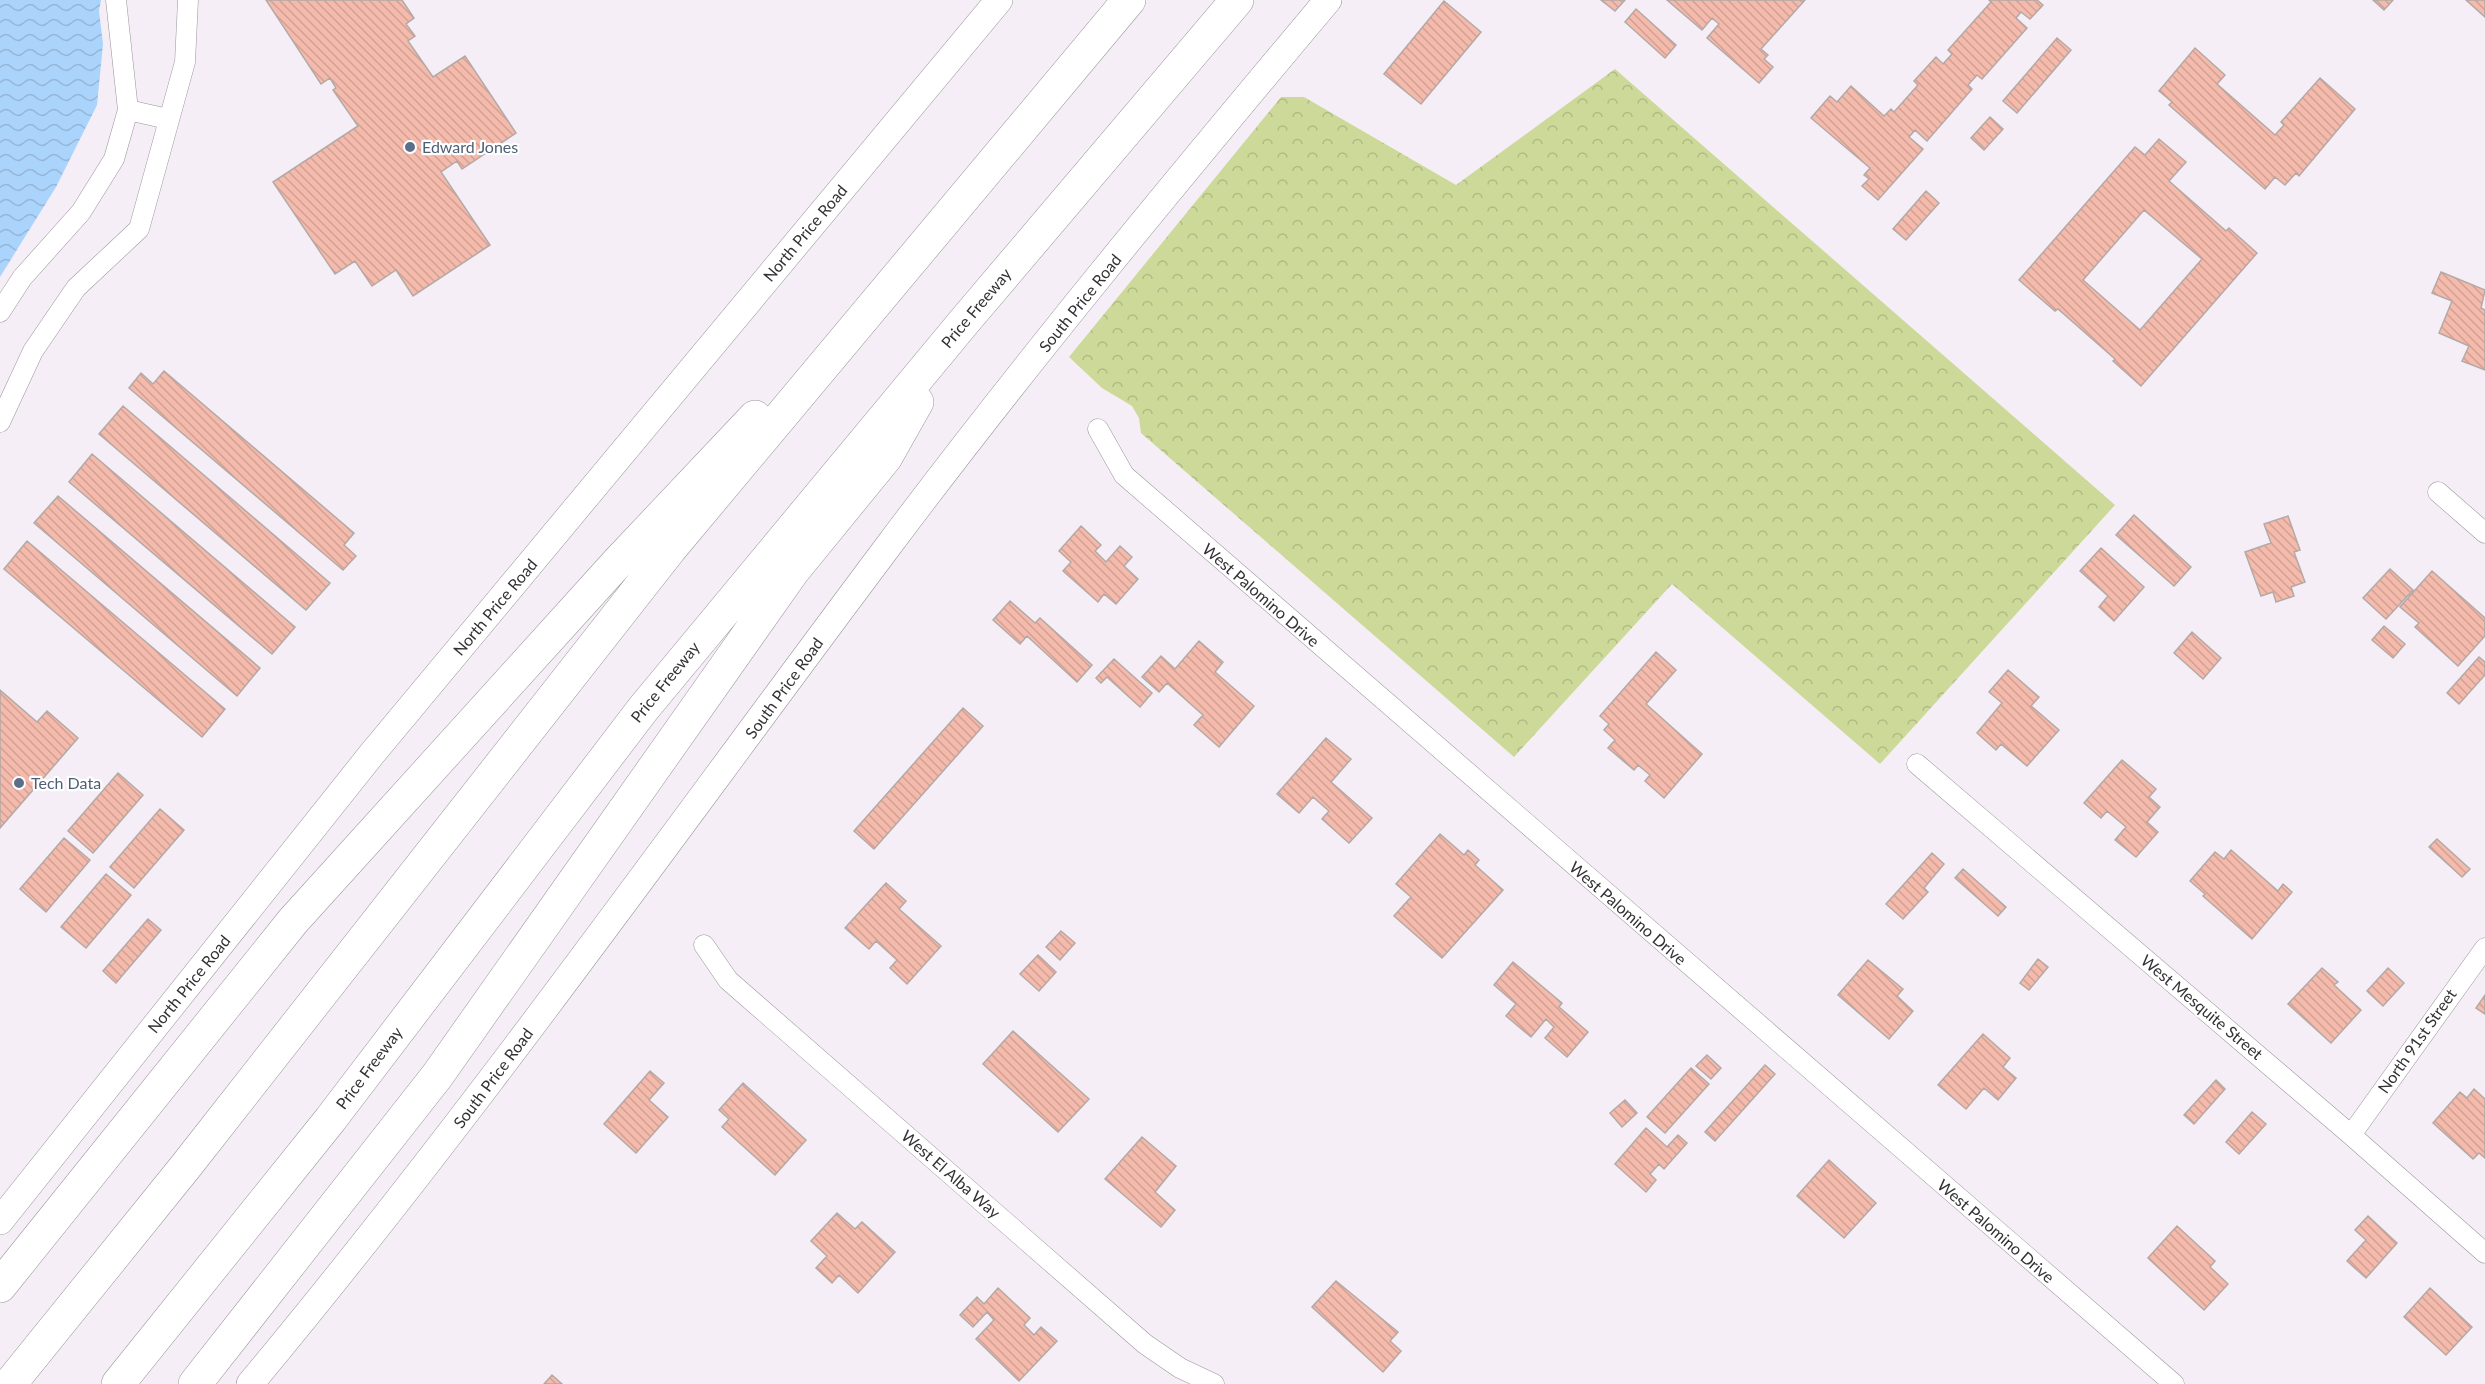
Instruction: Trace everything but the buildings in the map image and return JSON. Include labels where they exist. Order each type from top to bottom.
[{"type":"highway","points":[[10,1384],[186,1166],[670,549],[1129,0]]},
{"type":"highway","name":"Price Freeway","points":[[118,1384],[330,1120],[643,709],[963,322],[1237,0]]},
{"type":"highway","points":[[0,1286],[293,921],[366,838],[714,459],[913,259]]},
{"type":"highway","points":[[195,1384],[437,1076],[793,571],[886,457],[963,322]]},
{"type":"main road","name":"North Price Road","points":[[0,1221],[379,747],[999,0]]},
{"type":"main road","name":"South Price Road","points":[[250,1384],[378,1228],[550,1004],[894,538],[1066,320],[1328,0]]},
{"type":"street","points":[[0,312],[22,278],[81,212],[114,159],[128,110],[116,0]]},
{"type":"street","points":[[0,422],[33,351],[76,288],[139,229],[185,62],[189,0]]},
{"type":"street","points":[[128,110],[168,119]]},
{"type":"street","name":"West Palomino Drive","points":[[1098,429],[1124,475],[2174,1384]]},
{"type":"street","points":[[2438,492],[2485,533]]},
{"type":"street","name":"West Mesquite Street","points":[[1917,764],[2351,1135],[2485,1253]]},
{"type":"street","name":"West El Alba Way","points":[[704,945],[728,980],[1145,1344],[1180,1368],[1214,1384]]},
{"type":"street","name":"North 91st Street","points":[[2351,1135],[2485,948]]},
{"type":"green space","points":[[1615,69],[2115,505],[1880,764],[1672,584],[1514,757],[1141,433],[1139,418],[1132,406],[1102,388],[1069,357],[1281,97],[1304,97],[1456,185]]},
{"type":"water","points":[[0,0],[101,0],[99,11],[103,44],[97,105],[56,187],[0,277]]},
{"type":"place","name":"Edward Jones","points":[[410,147]]},
{"type":"place","name":"Tech Data","points":[[19,783]]}]
